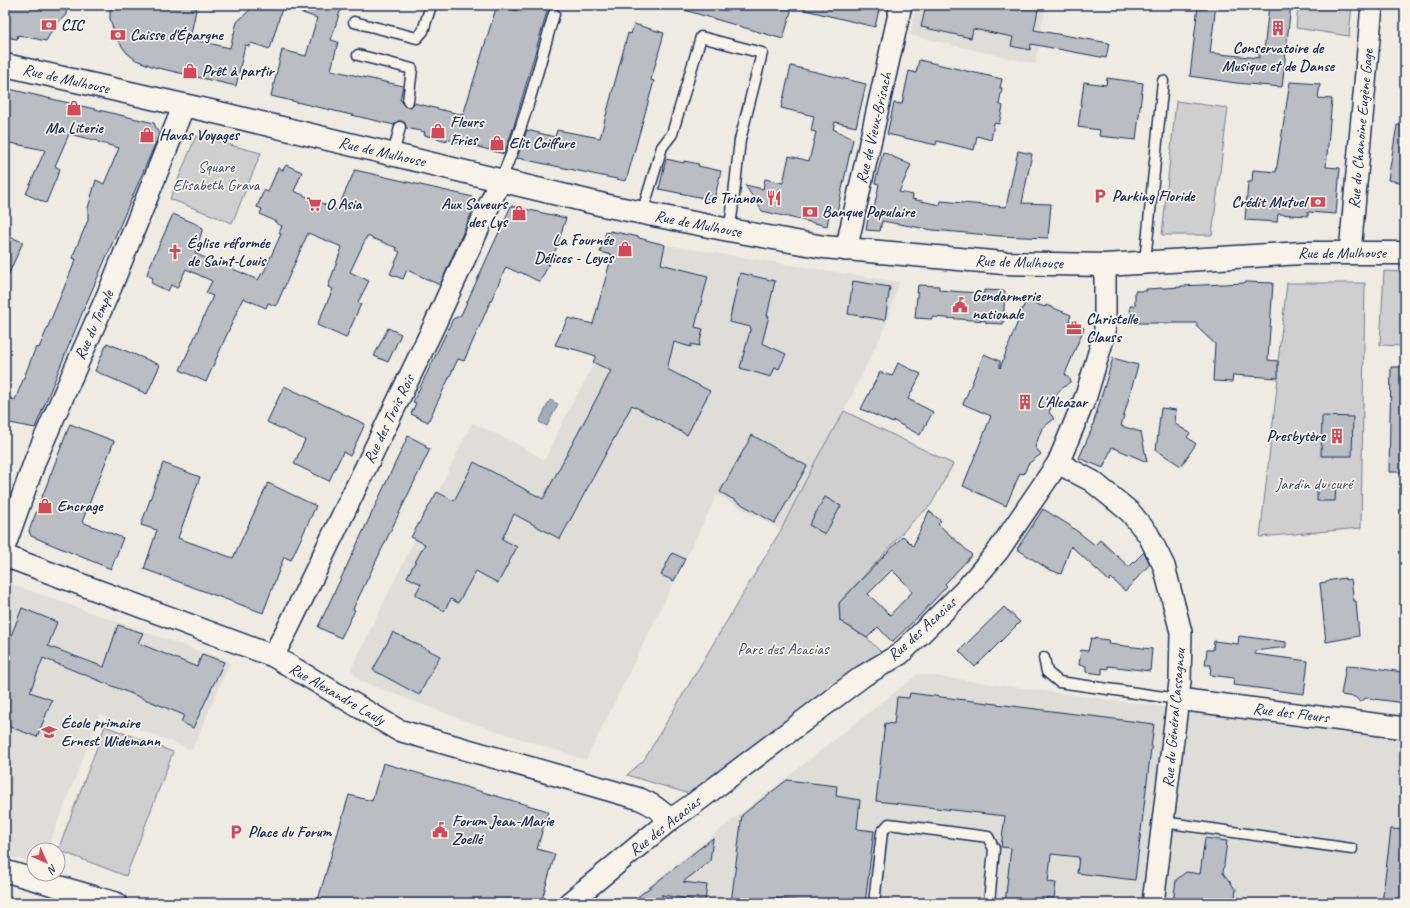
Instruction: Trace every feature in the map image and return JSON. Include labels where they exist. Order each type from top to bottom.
[{"type":"main road","name":"Rue de Mulhouse","points":[[5,65],[184,105],[642,213],[729,230],[846,250],[1004,263],[1105,265],[1302,252],[1405,253]]},
{"type":"street","name":"Rue de Vieux-Brisach","points":[[846,250],[901,5]]},
{"type":"street","name":"Rue du Chanoine Eugène Gage","points":[[1350,252],[1372,5]]},
{"type":"street","name":"Rue du Temple","points":[[5,545],[36,458],[111,287],[184,105]]},
{"type":"street","name":"Rue des Trois Rois","points":[[273,656],[290,626],[434,326],[501,179]]},
{"type":"street","name":"Rue des Acacias","points":[[569,903],[675,816],[863,676],[900,654],[965,590],[998,551],[1058,463],[1086,396],[1105,332],[1105,265]]},
{"type":"street","name":"Rue du Général Cassagnou","points":[[1058,463],[1092,481],[1130,512],[1148,534],[1164,566],[1181,632],[1180,682],[1153,903]]},
{"type":"street","name":"Rue Alexandre Lauly","points":[[5,556],[273,656],[398,730],[640,799],[675,816]]},
{"type":"street","name":"Rue des Fleurs","points":[[1178,699],[1405,728]]},
{"type":"street","points":[[5,871],[116,903]]},
{"type":"lane","points":[[354,22],[417,38],[423,31],[431,5]]},
{"type":"lane","points":[[501,179],[520,129],[554,14]]},
{"type":"lane","points":[[642,213],[662,147],[672,134],[701,38],[762,53],[740,140],[729,230]]},
{"type":"lane","points":[[358,55],[412,69],[408,101]]},
{"type":"lane","points":[[1145,262],[1163,82]]},
{"type":"lane","points":[[393,155],[400,127]]},
{"type":"lane","points":[[1044,658],[1047,672],[1059,682],[1178,699]]},
{"type":"lane","points":[[1163,822],[1352,849]]},
{"type":"lane","points":[[874,903],[882,832],[888,824],[988,837],[994,849],[989,903]]},
{"type":"shaded area","points":[[916,5],[1046,5],[1035,64],[910,35]]},
{"type":"shaded area","points":[[644,240],[665,245],[899,282],[886,325],[844,411],[816,460],[781,530],[717,495],[586,760],[466,721],[360,681],[351,669],[472,423],[509,440],[545,460],[567,413],[595,363]]},
{"type":"shaded area","points":[[550,400],[558,404],[547,426],[539,422]]},
{"type":"shaded area","name":"École primaire Ernest Widemann","points":[[11,584],[230,662],[192,750],[100,714],[50,842],[26,842],[26,861],[5,855],[5,600]]},
{"type":"shaded area","points":[[918,674],[1405,739],[1405,903],[627,903]]},
{"type":"green space","points":[[1298,5],[1352,5],[1349,36],[1296,28]]},
{"type":"green space","points":[[1176,101],[1228,108],[1212,235],[1162,235]]},
{"type":"green space","name":"Square Elisabeth Grava","points":[[196,136],[261,153],[232,223],[170,199]]},
{"type":"green space","points":[[1384,271],[1405,272],[1404,346],[1380,345]]},
{"type":"green space","name":"Jardin du curé","points":[[1287,283],[1365,283],[1361,528],[1260,537]]},
{"type":"green space","name":"Parc des Acacias","points":[[844,411],[953,464],[931,505],[913,521],[839,603],[840,621],[867,638],[883,654],[690,794],[627,775],[644,760],[781,530],[816,460]]},
{"type":"green space","points":[[105,726],[173,752],[126,876],[66,853],[66,842],[61,842]]},
{"type":"building","points":[[7,5],[67,5],[66,15],[55,25],[46,41],[18,35],[17,39],[5,37],[5,15]]},
{"type":"building","points":[[110,5],[197,5],[190,39],[230,48],[237,22],[255,5],[283,5],[270,49],[251,43],[250,46],[245,45],[236,86],[154,67],[136,60],[127,53],[116,38],[110,19]]},
{"type":"building","points":[[286,5],[342,5],[331,40],[338,42],[331,70],[403,86],[400,100],[402,100],[404,106],[411,107],[414,103],[463,115],[497,5],[521,12],[522,5],[549,5],[514,126],[504,154],[471,145],[471,147],[447,139],[447,141],[424,135],[425,132],[406,128],[405,123],[401,121],[398,121],[394,125],[271,96],[282,50],[306,56],[317,18],[285,7]]},
{"type":"building","points":[[682,5],[793,5],[783,39],[681,9]]},
{"type":"building","points":[[805,5],[880,5],[875,27],[805,10]]},
{"type":"building","points":[[926,5],[1039,5],[1034,30],[1109,43],[1106,58],[1031,44],[1030,50],[1011,46],[1013,37],[973,29],[971,38],[921,27]]},
{"type":"building","name":"Conservatoire de Musique et de Danse","points":[[1198,5],[1216,5],[1210,53],[1259,58],[1259,50],[1264,51],[1269,5],[1291,5],[1282,87],[1236,83],[1190,76]]},
{"type":"building","points":[[634,24],[664,33],[651,80],[654,81],[626,181],[517,158],[527,130],[555,137],[557,130],[600,138],[628,33],[631,34]]},
{"type":"building","points":[[919,60],[1002,79],[999,104],[1003,106],[999,124],[994,123],[991,140],[977,136],[974,150],[937,141],[936,145],[887,134],[894,103],[902,104],[909,71],[916,73]]},
{"type":"building","points":[[791,66],[866,84],[856,127],[835,122],[833,129],[853,139],[837,212],[830,210],[827,226],[762,211],[745,185],[763,189],[765,179],[783,183],[789,156],[809,161],[816,132],[811,131],[814,116],[781,108]]},
{"type":"building","points":[[1107,78],[1143,83],[1136,140],[1099,136],[1100,130],[1078,127],[1084,82],[1106,85]]},
{"type":"building","points":[[1290,82],[1320,84],[1318,98],[1332,99],[1326,167],[1340,168],[1336,214],[1308,212],[1308,216],[1278,214],[1277,222],[1245,220],[1248,182],[1252,182],[1253,170],[1276,172]]},
{"type":"building","points":[[5,88],[154,123],[159,135],[83,311],[35,428],[5,422],[5,396],[15,400],[36,347],[39,348],[76,259],[72,258],[88,220],[88,208],[96,180],[104,184],[119,148],[69,134],[55,166],[60,169],[46,203],[26,194],[45,150],[5,142]]},
{"type":"building","points":[[1397,125],[1405,126],[1405,183],[1388,180]]},
{"type":"building","points":[[1018,151],[1032,154],[1022,203],[1051,204],[1048,238],[1000,236],[933,230],[882,221],[880,231],[866,230],[869,213],[873,214],[879,184],[875,183],[883,152],[911,165],[899,192],[913,195],[912,199],[940,205],[941,201],[1006,207]]},
{"type":"building","points":[[666,159],[684,163],[684,161],[699,164],[698,166],[721,171],[714,200],[659,189]]},
{"type":"building","points":[[286,165],[302,172],[294,191],[337,210],[355,170],[473,197],[476,203],[440,285],[407,270],[403,279],[390,274],[400,252],[396,250],[397,248],[367,236],[350,272],[369,281],[358,302],[361,304],[346,338],[317,325],[333,289],[328,287],[342,247],[308,233],[276,306],[268,303],[266,308],[243,298],[206,382],[180,370],[213,296],[206,293],[212,281],[186,269],[177,288],[171,285],[168,291],[151,283],[153,278],[147,275],[149,268],[173,214],[203,228],[195,253],[219,265],[220,260],[234,266],[233,269],[258,280],[262,273],[263,274],[281,234],[279,233],[282,226],[260,214],[262,209],[257,207],[264,190],[268,192],[278,168],[283,170]]},
{"type":"building","points":[[511,206],[566,218],[556,249],[540,282],[506,267],[464,361],[458,359],[428,422],[411,414],[416,403],[413,402],[453,319],[461,315]]},
{"type":"building","points":[[610,231],[639,237],[665,245],[661,264],[708,276],[695,327],[703,329],[699,346],[691,344],[691,347],[674,342],[667,369],[710,391],[687,435],[632,405],[560,539],[514,514],[502,539],[517,547],[498,583],[476,571],[458,603],[451,599],[444,611],[415,595],[421,584],[407,577],[425,544],[411,537],[437,492],[454,501],[474,462],[543,499],[611,371],[593,362],[596,356],[555,345],[568,318],[593,324],[612,255],[600,252],[606,232],[609,233]]},
{"type":"building","points":[[5,235],[23,242],[5,282]]},
{"type":"building","points":[[740,273],[775,281],[767,316],[769,316],[762,343],[786,354],[779,369],[775,367],[771,377],[740,368],[751,327],[729,322]]},
{"type":"building","points":[[853,281],[890,287],[885,320],[848,314]]},
{"type":"building","points":[[1245,282],[1273,283],[1268,360],[1278,361],[1278,378],[1233,375],[1232,382],[1213,381],[1215,344],[1197,327],[1197,323],[1131,323],[1130,306],[1135,306],[1135,291],[1147,291],[1146,289],[1181,286]]},
{"type":"building","name":"Gendarmerie nationale","points":[[918,285],[939,286],[939,290],[963,292],[984,293],[984,290],[1005,291],[1003,324],[986,323],[986,321],[932,317],[932,319],[915,318]]},
{"type":"building","name":"L'Alcazar","points":[[1026,300],[1045,307],[1046,305],[1071,315],[1069,321],[1084,328],[1065,374],[1071,381],[1058,392],[1049,412],[1054,419],[1042,428],[1035,447],[1041,454],[1028,464],[1024,474],[1020,473],[1006,506],[963,486],[991,416],[963,404],[984,354],[1000,361],[1000,368]]},
{"type":"building","points":[[388,328],[401,334],[388,362],[374,356]]},
{"type":"building","points":[[107,343],[160,365],[147,394],[95,371]]},
{"type":"building","points":[[1113,358],[1138,365],[1121,426],[1141,432],[1147,462],[1112,447],[1103,468],[1079,458],[1091,431]]},
{"type":"building","points":[[898,363],[921,374],[908,399],[933,412],[920,435],[894,421],[893,423],[861,409],[880,372],[892,376]]},
{"type":"building","points":[[1391,367],[1405,367],[1405,472],[1389,472]]},
{"type":"building","points":[[284,386],[365,424],[350,456],[343,452],[329,481],[294,464],[305,440],[267,422]]},
{"type":"building","points":[[1161,408],[1176,410],[1175,424],[1190,433],[1187,437],[1196,444],[1181,466],[1156,450]]},
{"type":"building","name":"Presbytère","points":[[1322,416],[1353,417],[1352,456],[1321,456]]},
{"type":"building","points":[[70,424],[114,441],[82,522],[123,538],[111,569],[31,536],[29,531]]},
{"type":"building","points":[[752,435],[807,466],[775,523],[720,492]]},
{"type":"building","points":[[408,436],[426,445],[425,447],[430,449],[353,609],[355,610],[341,638],[318,627]]},
{"type":"building","points":[[163,463],[200,477],[178,538],[233,558],[268,483],[316,506],[291,560],[284,557],[263,613],[144,569],[157,530],[141,525]]},
{"type":"building","points":[[1317,485],[1336,485],[1335,501],[1317,501]]},
{"type":"building","points":[[825,497],[841,506],[825,534],[809,525]]},
{"type":"building","points":[[1043,509],[1069,525],[1095,545],[1100,540],[1129,567],[1144,552],[1150,564],[1125,591],[1111,578],[1109,581],[1071,546],[1061,574],[1048,569],[1017,549]]},
{"type":"building","points":[[929,511],[941,521],[938,524],[972,555],[945,584],[947,586],[892,642],[878,627],[867,638],[840,621],[839,603],[903,536],[913,546]],"holes":[[[892,570],[912,592],[890,615],[868,594]]]},
{"type":"building","points":[[672,553],[685,559],[674,581],[661,575]]},
{"type":"building","points":[[1345,578],[1345,580],[1351,579],[1354,601],[1356,601],[1359,636],[1326,642],[1320,583]]},
{"type":"building","points":[[1004,607],[1020,622],[975,667],[959,651]]},
{"type":"building","points":[[22,608],[57,622],[48,646],[104,667],[118,625],[143,633],[138,643],[197,667],[202,654],[224,662],[193,728],[181,722],[184,715],[43,658],[30,692],[52,700],[37,737],[5,725],[5,651]]},
{"type":"building","points":[[393,632],[440,656],[419,695],[373,670]]},
{"type":"building","points":[[1239,636],[1286,642],[1286,647],[1255,651],[1255,654],[1308,661],[1304,694],[1233,685],[1234,678],[1210,675],[1211,665],[1205,665],[1207,650],[1213,650],[1214,641],[1238,644]]},
{"type":"building","points":[[1091,638],[1109,640],[1108,644],[1152,649],[1150,671],[1108,666],[1108,669],[1102,668],[1102,674],[1086,672],[1086,666],[1079,665],[1081,650],[1088,651]]},
{"type":"building","points":[[1346,666],[1361,666],[1403,672],[1403,674],[1405,674],[1405,703],[1366,698],[1360,702],[1355,697],[1341,695]]},
{"type":"building","points":[[910,693],[1154,724],[1135,880],[1077,873],[1079,857],[1051,854],[1048,882],[1056,883],[1054,898],[1047,897],[1046,903],[1005,903],[1011,848],[1001,847],[1005,816],[876,801],[885,723],[894,724],[897,697],[909,698]]},
{"type":"building","name":"Forum Jean-Marie Zoellé","points":[[383,763],[548,811],[537,849],[555,854],[541,903],[532,903],[515,898],[514,903],[317,903],[349,795],[372,801]]},
{"type":"building","points":[[787,780],[837,786],[836,796],[860,800],[857,829],[874,831],[865,903],[813,903],[774,898],[773,903],[731,903],[742,815]]},
{"type":"building","points":[[1391,829],[1405,830],[1405,903],[1382,903]]},
{"type":"building","points":[[713,838],[710,861],[683,882],[707,885],[705,901],[661,895],[668,903],[630,903]]},
{"type":"building","points":[[1205,838],[1227,841],[1223,873],[1236,890],[1234,903],[1173,903],[1176,880],[1186,872],[1200,874]]},
{"type":"place","name":"CIC","points":[[49,25]]},
{"type":"place","name":"Conservatoire de Musique et de Danse","points":[[1278,28]]},
{"type":"place","name":"Caisse d'Épargne","points":[[118,35]]},
{"type":"place","name":"Prêt à partir","points":[[190,71]]},
{"type":"place","name":"Ma Literie","points":[[74,108]]},
{"type":"place","name":"Fleurs Fries","points":[[438,131]]},
{"type":"place","name":"Havas Voyages","points":[[147,135]]},
{"type":"place","name":"Elit Coiffure","points":[[497,143]]},
{"type":"place","name":"Parking Floride","points":[[1100,196]]},
{"type":"place","name":"Le Trianon","points":[[774,198]]},
{"type":"place","name":"Crédit Mutuel","points":[[1318,202]]},
{"type":"place","name":"O Asia","points":[[314,204]]},
{"type":"place","name":"Banque Populaire","points":[[810,212]]},
{"type":"place","name":"Aux Saveurs des Lys","points":[[519,213]]},
{"type":"place","name":"La Fournée Délices - Leyes","points":[[625,249]]},
{"type":"place","name":"Église réformée de Saint-Louis","points":[[175,252]]},
{"type":"place","name":"Gendarmerie nationale","points":[[960,305]]},
{"type":"place","name":"Christelle Clauss","points":[[1074,328]]},
{"type":"place","name":"L'Alcazar","points":[[1025,402]]},
{"type":"place","name":"Presbytère","points":[[1337,436]]},
{"type":"place","name":"Encrage","points":[[45,506]]},
{"type":"place","name":"École primaire Ernest Widemann","points":[[49,732]]},
{"type":"place","name":"Forum Jean-Marie Zoellé","points":[[440,830]]},
{"type":"place","name":"Place du Forum","points":[[236,832]]}]
